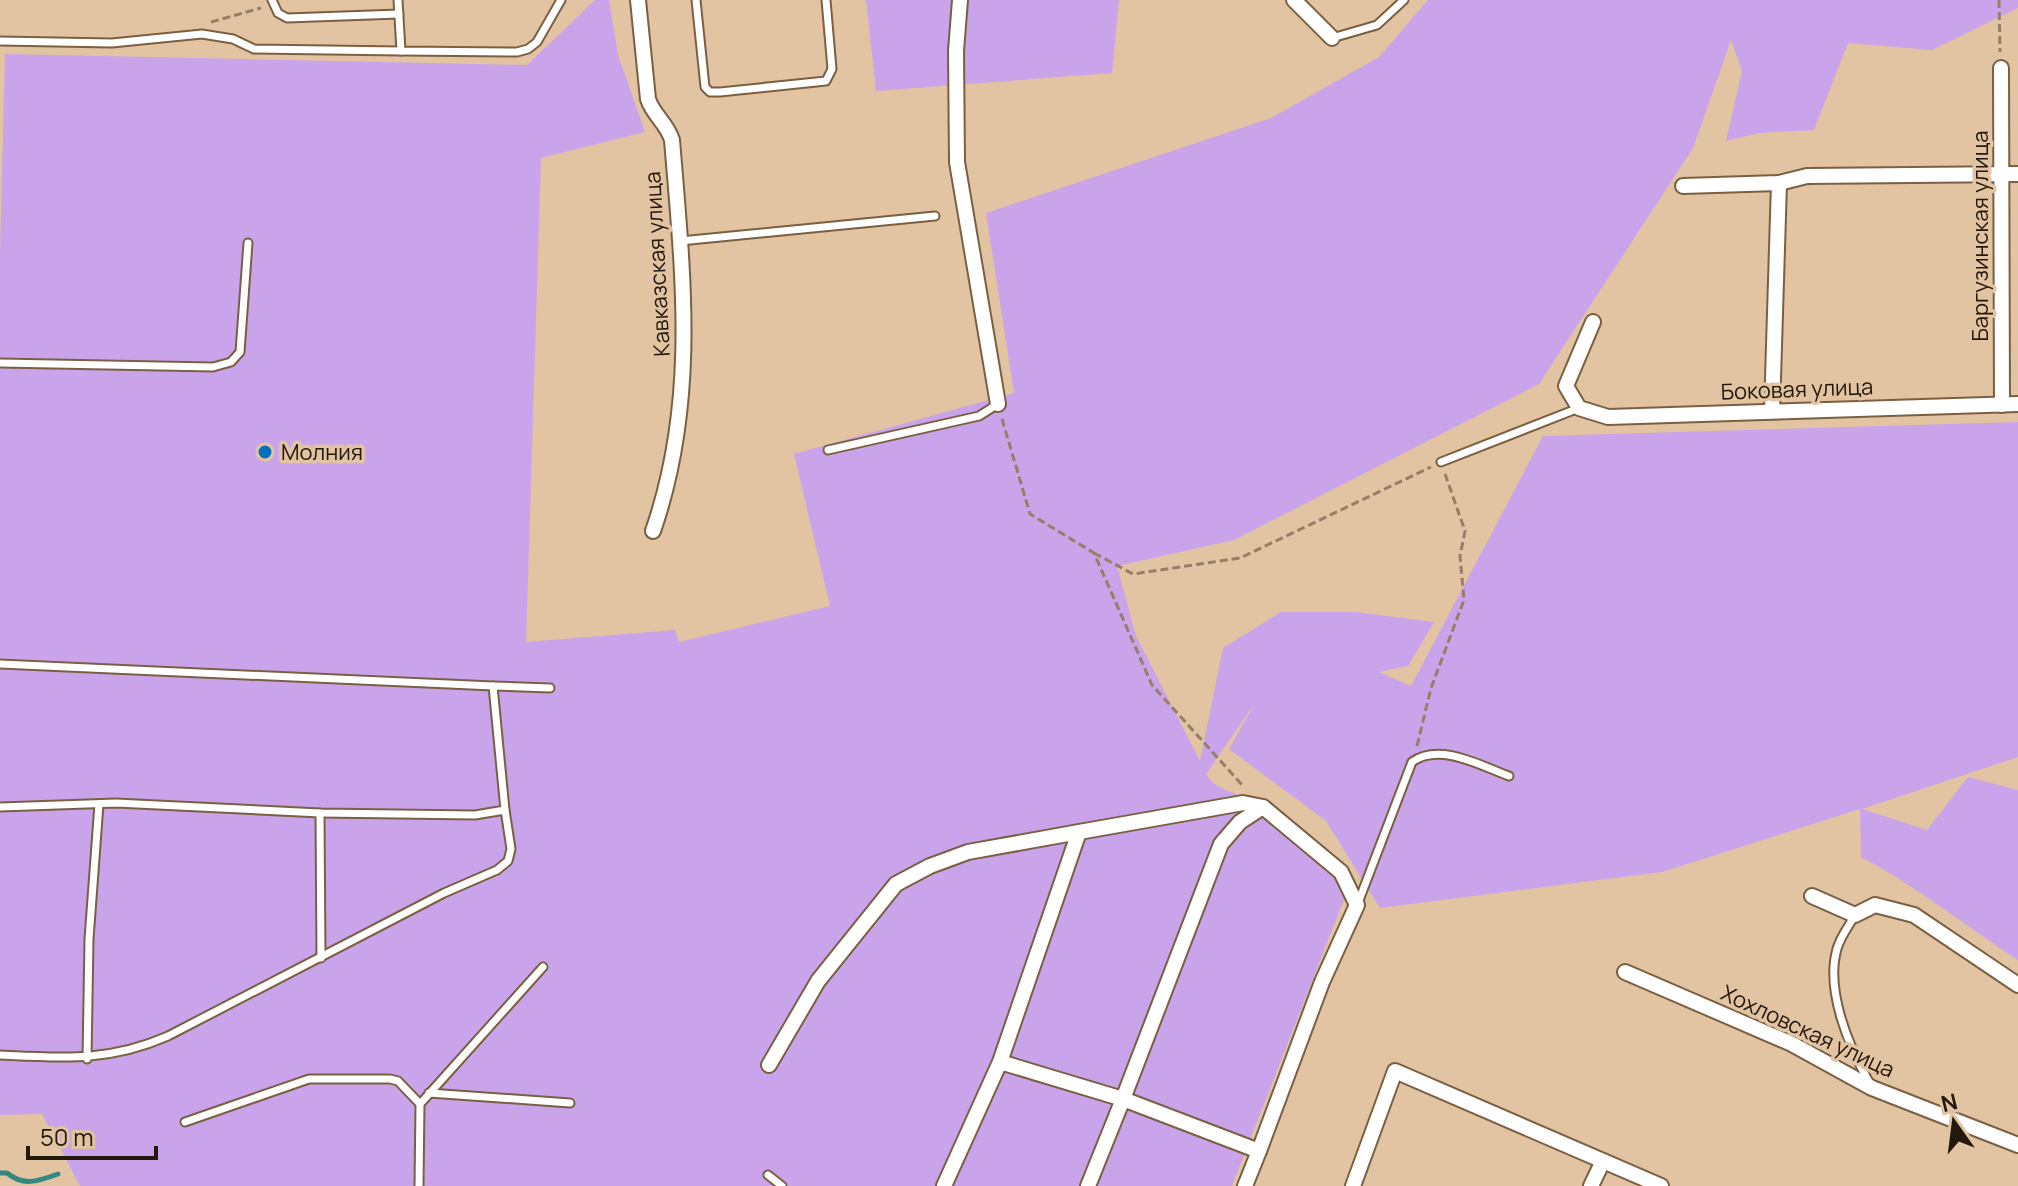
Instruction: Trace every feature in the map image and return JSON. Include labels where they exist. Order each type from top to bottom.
[{"type":"street","name":"Кавказская улица","points":[[638,0],[648,99],[652,113],[669,131],[672,140],[685,367],[671,481],[653,531]]},
{"type":"street","points":[[960,0],[956,51],[957,162],[998,404]]},
{"type":"street","points":[[1294,0],[1332,38]]},
{"type":"street","name":"Баргузинская улица","points":[[2001,68],[2010,174],[2002,405]]},
{"type":"street","points":[[1683,186],[1779,183],[1807,176],[2010,174]]},
{"type":"street","points":[[1772,411],[1779,183]]},
{"type":"street","points":[[1579,408],[1566,386],[1593,322]]},
{"type":"street","name":"Боковая улица","points":[[1579,408],[1608,417],[2018,404]]},
{"type":"street","points":[[769,1065],[818,981],[896,884],[930,866],[968,852],[1079,832],[1243,803],[1263,807],[1341,872],[1357,905],[1322,982],[1245,1186]]},
{"type":"street","points":[[1088,1186],[1221,844],[1240,822],[1263,807]]},
{"type":"street","points":[[944,1186],[1000,1062],[1079,832]]},
{"type":"street","points":[[1812,896],[1855,915],[1875,905],[1914,915],[2018,985]]},
{"type":"street","name":"Хохловская улица","points":[[1625,972],[1792,1044],[1872,1088],[2018,1145]]},
{"type":"street","points":[[1000,1062],[1123,1099],[1259,1151]]},
{"type":"street","points":[[1353,1186],[1395,1071],[1661,1186]]},
{"type":"street","points":[[1591,1186],[1603,1161]]},
{"type":"lane","points":[[398,0],[401,51]]},
{"type":"lane","points":[[696,0],[705,87],[710,92],[720,92],[826,81],[832,69],[826,0]]},
{"type":"lane","points":[[1332,38],[1377,25],[1404,0]]},
{"type":"lane","points":[[0,41],[112,43],[202,34],[233,39],[254,49],[517,52],[537,42],[559,1]]},
{"type":"lane","points":[[272,3],[287,18],[399,14]]},
{"type":"lane","points":[[680,241],[935,216]]},
{"type":"lane","points":[[0,363],[213,367],[231,362],[240,352],[248,243]]},
{"type":"lane","points":[[828,450],[979,416],[998,404]]},
{"type":"lane","points":[[1441,462],[1579,408]]},
{"type":"lane","points":[[0,664],[550,688]]},
{"type":"lane","points":[[0,1055],[87,1059],[138,1050],[444,893],[497,870],[508,861],[511,849],[493,686]]},
{"type":"lane","points":[[1357,905],[1409,770],[1418,758],[1446,754],[1509,776]]},
{"type":"lane","points":[[0,807],[99,804],[320,813],[475,815],[505,810]]},
{"type":"lane","points":[[87,1059],[89,939],[99,804]]},
{"type":"lane","points":[[320,813],[318,923],[321,958]]},
{"type":"lane","points":[[1855,915],[1837,947],[1834,971],[1854,1056],[1872,1088]]},
{"type":"lane","points":[[419,1186],[420,1104],[543,967]]},
{"type":"lane","points":[[185,1122],[309,1079],[390,1079],[398,1081],[420,1104]]},
{"type":"lane","points":[[429,1093],[570,1103]]},
{"type":"lane","points":[[768,1175],[782,1186]]},
{"type":"path","points":[[1999,0],[2001,68]]},
{"type":"path","points":[[202,34],[214,20],[272,3]]},
{"type":"path","points":[[998,404],[1030,514],[1133,574],[1240,558],[1441,462],[1465,531],[1460,556],[1464,600],[1416,738],[1418,758]]},
{"type":"path","points":[[1094,553],[1152,685],[1263,807]]},
{"type":"shaded area","points":[[595,0],[609,0],[618,55],[645,132],[541,158],[526,642],[675,630],[679,642],[830,606],[794,454],[1014,393],[986,213],[1271,118],[1379,57],[1428,0],[2018,0],[2018,8],[1932,50],[1848,43],[1814,130],[1759,133],[1726,141],[1742,71],[1731,40],[1693,148],[1539,384],[1234,540],[1117,566],[1136,636],[1200,761],[1223,648],[1281,612],[1355,612],[1434,622],[1408,666],[1379,672],[1411,686],[1543,436],[2018,422],[2018,757],[1862,809],[1927,830],[1968,777],[2018,790],[2018,960],[1861,857],[1860,809],[1662,872],[1380,908],[1326,821],[1229,749],[1255,703],[1206,774],[1222,789],[1252,800],[1295,832],[1319,853],[1348,889],[1232,1186],[80,1186],[42,1114],[0,1115],[0,252],[5,54],[527,65]]},
{"type":"shaded area","points":[[866,0],[1119,0],[1112,73],[876,91]]},
{"type":"waterway","points":[[0,1173],[30,1181],[58,1174]]},
{"type":"place","name":"Молния","points":[[265,452]]}]
